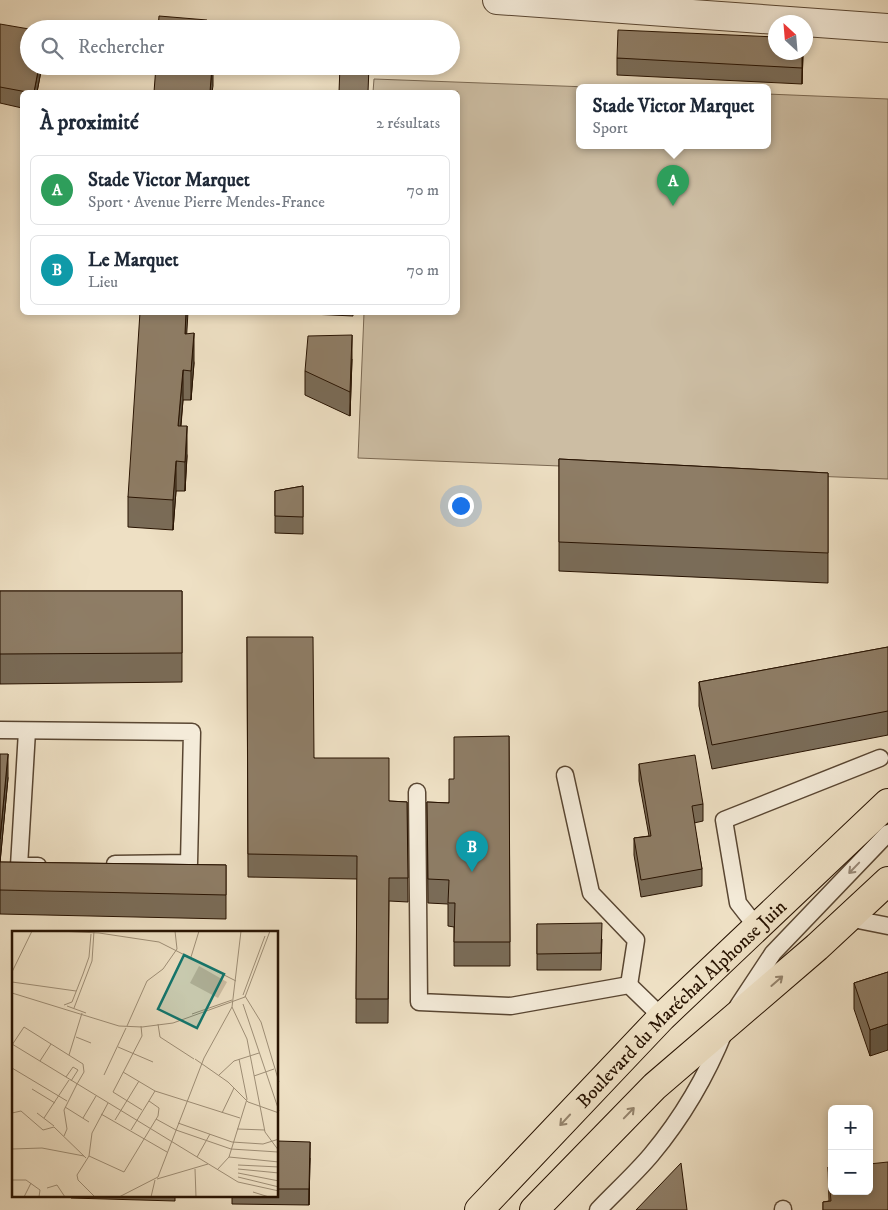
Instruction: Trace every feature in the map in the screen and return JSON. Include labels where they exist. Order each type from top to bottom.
[{"type":"main road","name":"Boulevard du Maréchal Alphonse Juin","points":[[479,1210],[662,1017],[888,803]]},
{"type":"main road","points":[[534,1210],[655,1086],[888,881]]},
{"type":"street","points":[[497,0],[888,28]]},
{"type":"lane","points":[[0,730],[192,732],[189,863],[95,865]]},
{"type":"lane","points":[[27,731],[19,866],[57,865]]},
{"type":"lane","points":[[756,926],[738,903],[724,820],[880,758]]},
{"type":"lane","points":[[566,775],[591,893],[636,940],[629,985]]},
{"type":"lane","points":[[417,792],[419,1002],[511,1006],[629,985]]},
{"type":"lane","points":[[598,1210],[651,1155],[689,1101],[712,1062],[727,1024],[772,953],[888,833]]},
{"type":"lane","points":[[848,918],[888,926]]},
{"type":"lane","points":[[629,985],[662,1017]]},
{"type":"shaded area","points":[[374,79],[576,87],[576,149],[771,149],[771,94],[888,99],[888,479],[358,458],[364,315],[460,315],[460,90],[373,90]]},
{"type":"building","points":[[159,16],[207,20],[159,20]]},
{"type":"building","points":[[0,24],[20,27],[20,75],[37,75],[34,90],[20,91],[0,87]]},
{"type":"building","points":[[618,30],[768,37],[768,60],[802,60],[802,68],[617,58]]},
{"type":"building","points":[[155,75],[211,75],[210,90],[154,90]]},
{"type":"building","points":[[340,75],[369,75],[368,90],[339,90]]},
{"type":"building","points":[[140,315],[186,315],[185,334],[194,333],[191,371],[183,370],[178,426],[187,426],[185,462],[176,461],[173,500],[128,497]]},
{"type":"building","points":[[352,335],[350,392],[305,371],[308,336]]},
{"type":"building","points":[[559,459],[828,473],[828,553],[559,542]]},
{"type":"building","points":[[303,486],[303,517],[275,516],[275,491]]},
{"type":"building","points":[[0,591],[182,591],[182,653],[0,654]]},
{"type":"building","points":[[247,637],[313,637],[314,758],[389,758],[389,801],[407,802],[408,878],[389,878],[388,999],[356,999],[357,856],[248,854]]},
{"type":"building","points":[[888,647],[888,711],[712,745],[699,682]]},
{"type":"building","points":[[509,736],[510,942],[454,942],[455,903],[448,903],[449,880],[428,879],[427,802],[449,803],[449,779],[454,779],[454,737]]},
{"type":"building","points":[[0,754],[8,754],[0,839]]},
{"type":"building","points":[[695,755],[703,804],[692,806],[702,869],[641,880],[634,838],[651,836],[639,764]]},
{"type":"building","points":[[0,862],[226,865],[226,895],[0,890]]},
{"type":"building","points":[[602,923],[601,953],[537,954],[537,924]]},
{"type":"building","points":[[888,972],[888,1024],[870,1030],[854,983]]},
{"type":"building","points":[[279,1141],[310,1142],[309,1189],[279,1189]]},
{"type":"building","points":[[888,1162],[888,1210],[823,1210],[823,1202],[831,1201],[830,1195],[873,1195],[873,1164]]},
{"type":"building","points":[[681,1163],[687,1210],[636,1210]]},
{"type":"place","name":"Stade Victor Marquet","points":[[673,206]]},
{"type":"place","name":"Le Marquet","points":[[472,872]]}]
